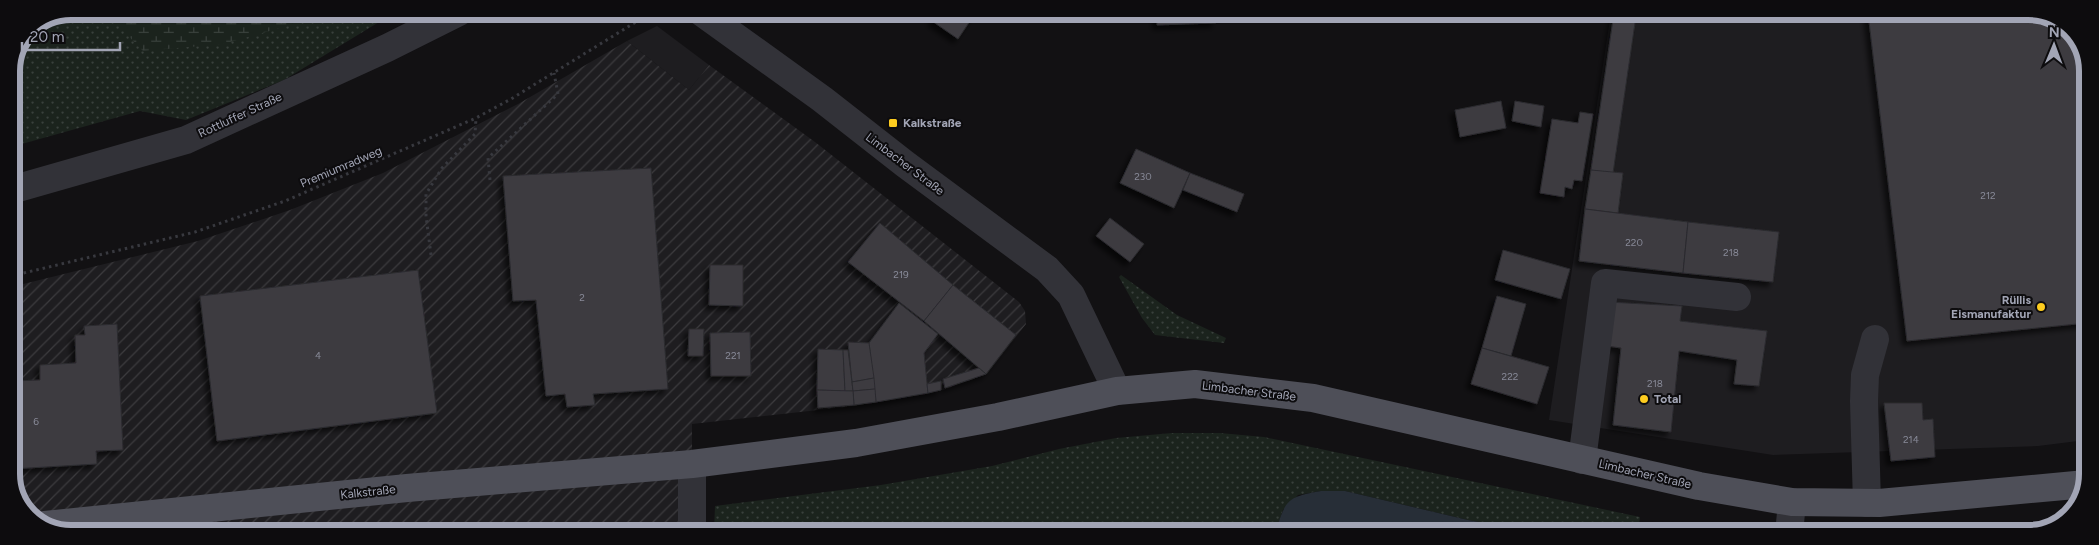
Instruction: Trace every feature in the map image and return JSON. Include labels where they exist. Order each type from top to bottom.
[{"type":"main road","name":"Limbacher Straße","points":[[1117,391],[1195,384],[1313,398],[1700,486],[1792,502],[1867,503],[2078,485]]},
{"type":"main road","name":"Kalkstraße","points":[[59,524],[407,488],[692,464],[856,443],[998,417],[1117,391]]},
{"type":"street","name":"Rottluffer Straße","points":[[20,187],[186,140],[387,48],[442,20]]},
{"type":"street","name":"Limbacher Straße","points":[[712,20],[822,99],[898,159],[1047,269],[1071,295],[1117,391]]},
{"type":"street","points":[[1582,460],[1605,283],[1737,297]]},
{"type":"street","points":[[1867,503],[1865,374],[1875,338]]},
{"type":"street","points":[[692,464],[692,525]]},
{"type":"street","points":[[1790,525],[1792,502]]},
{"type":"path","name":"Premiumradweg","points":[[20,274],[195,232],[286,201],[476,118],[641,20]]},
{"type":"path","points":[[490,180],[488,158],[558,94],[554,73]]},
{"type":"path","points":[[431,254],[426,216],[426,194],[442,168],[475,134],[476,118]]},
{"type":"shaded area","points":[[1610,20],[2028,20],[2038,21],[2054,27],[2070,42],[2075,51],[2079,67],[2079,441],[2038,446],[1773,455],[1549,420]]},
{"type":"shaded area","points":[[657,26],[709,65],[689,90],[627,41]]},
{"type":"shaded area","points":[[627,41],[689,90],[709,65],[815,142],[1019,302],[1025,311],[1026,324],[987,374],[943,390],[854,406],[692,424],[692,525],[70,525],[45,518],[33,508],[24,494],[20,478],[20,285],[198,241],[290,210],[383,173],[518,104]]},
{"type":"shaded area","points":[[1321,491],[1345,491],[1496,525],[1278,525],[1285,507],[1294,498]]},
{"type":"green space","points":[[70,20],[382,20],[284,80],[186,120],[140,111],[20,144],[20,70],[24,51],[29,42],[42,29],[51,24]]},
{"type":"green space","points":[[113,20],[306,20],[223,44],[143,51]]},
{"type":"green space","points":[[1121,275],[1177,315],[1226,338],[1224,343],[1155,335],[1142,318],[1119,277]]},
{"type":"green space","points":[[1172,433],[1220,433],[1264,437],[1640,517],[1639,525],[1496,525],[1345,491],[1321,491],[1298,495],[1283,510],[1278,525],[714,525],[715,506],[881,485],[992,466],[1059,449],[1116,438]]},
{"type":"building","points":[[933,20],[971,20],[958,39]]},
{"type":"building","points":[[1157,20],[1216,20],[1216,23],[1157,25]]},
{"type":"building","points":[[1613,20],[1635,20],[1613,173],[1591,170]]},
{"type":"building","points":[[1869,20],[2028,20],[2048,24],[2062,33],[2070,42],[2075,51],[2079,67],[2079,324],[1907,341]]},
{"type":"building","points":[[1501,101],[1506,128],[1460,137],[1455,110]]},
{"type":"building","points":[[1515,101],[1544,106],[1541,127],[1512,121]]},
{"type":"building","points":[[1580,112],[1593,114],[1582,181],[1574,180],[1572,189],[1565,187],[1564,197],[1540,193],[1552,119],[1578,123]]},
{"type":"building","points":[[1136,149],[1190,173],[1174,208],[1120,183]]},
{"type":"building","points":[[651,168],[668,389],[593,394],[595,405],[567,407],[565,394],[546,396],[536,300],[513,301],[503,176]]},
{"type":"building","points":[[1591,170],[1623,173],[1618,213],[1585,209]]},
{"type":"building","points":[[1190,173],[1244,194],[1237,212],[1183,190]]},
{"type":"building","points":[[1585,209],[1688,222],[1683,273],[1579,261]]},
{"type":"building","points":[[1110,218],[1144,244],[1130,262],[1096,236]]},
{"type":"building","points":[[1688,222],[1779,232],[1773,282],[1683,273]]},
{"type":"building","points":[[880,223],[953,285],[924,321],[848,262]]},
{"type":"building","points":[[1503,250],[1570,269],[1561,299],[1495,280]]},
{"type":"building","points":[[710,265],[743,265],[743,306],[709,305]]},
{"type":"building","points":[[418,270],[437,413],[217,441],[200,296]]},
{"type":"building","points":[[953,285],[1016,335],[986,374],[924,321]]},
{"type":"building","points":[[1497,296],[1526,304],[1511,356],[1482,348]]},
{"type":"building","points":[[1608,302],[1682,306],[1680,321],[1767,331],[1759,386],[1734,384],[1737,360],[1679,351],[1671,432],[1613,425],[1621,348],[1607,346]]},
{"type":"building","points":[[899,303],[938,334],[924,353],[928,393],[876,402],[869,343]]},
{"type":"building","points":[[117,324],[123,450],[96,451],[97,464],[20,468],[20,381],[40,380],[40,365],[76,363],[75,335],[85,335],[84,326]]},
{"type":"building","points":[[689,329],[704,329],[703,356],[688,356]]},
{"type":"building","points":[[750,332],[751,376],[711,376],[710,333]]},
{"type":"building","points":[[848,342],[869,343],[874,378],[852,382]]},
{"type":"building","points":[[1482,348],[1549,367],[1537,404],[1471,384]]},
{"type":"building","points":[[818,349],[843,350],[845,391],[817,390]]},
{"type":"building","points":[[843,350],[848,350],[853,391],[845,391]]},
{"type":"building","points":[[979,368],[986,374],[945,388],[943,379]]},
{"type":"building","points":[[874,378],[875,389],[853,391],[852,382]]},
{"type":"building","points":[[941,381],[941,390],[928,393],[927,384]]},
{"type":"building","points":[[875,389],[876,402],[854,405],[853,391]]},
{"type":"building","points":[[817,390],[853,391],[854,405],[818,408]]},
{"type":"building","points":[[1884,403],[1922,403],[1923,420],[1933,419],[1935,457],[1891,461]]},
{"type":"place","name":"Kalkstraße","points":[[893,123]]},
{"type":"place","name":"Rüllis Eismanufaktur","points":[[2041,307]]},
{"type":"place","name":"Total","points":[[1644,399]]}]
